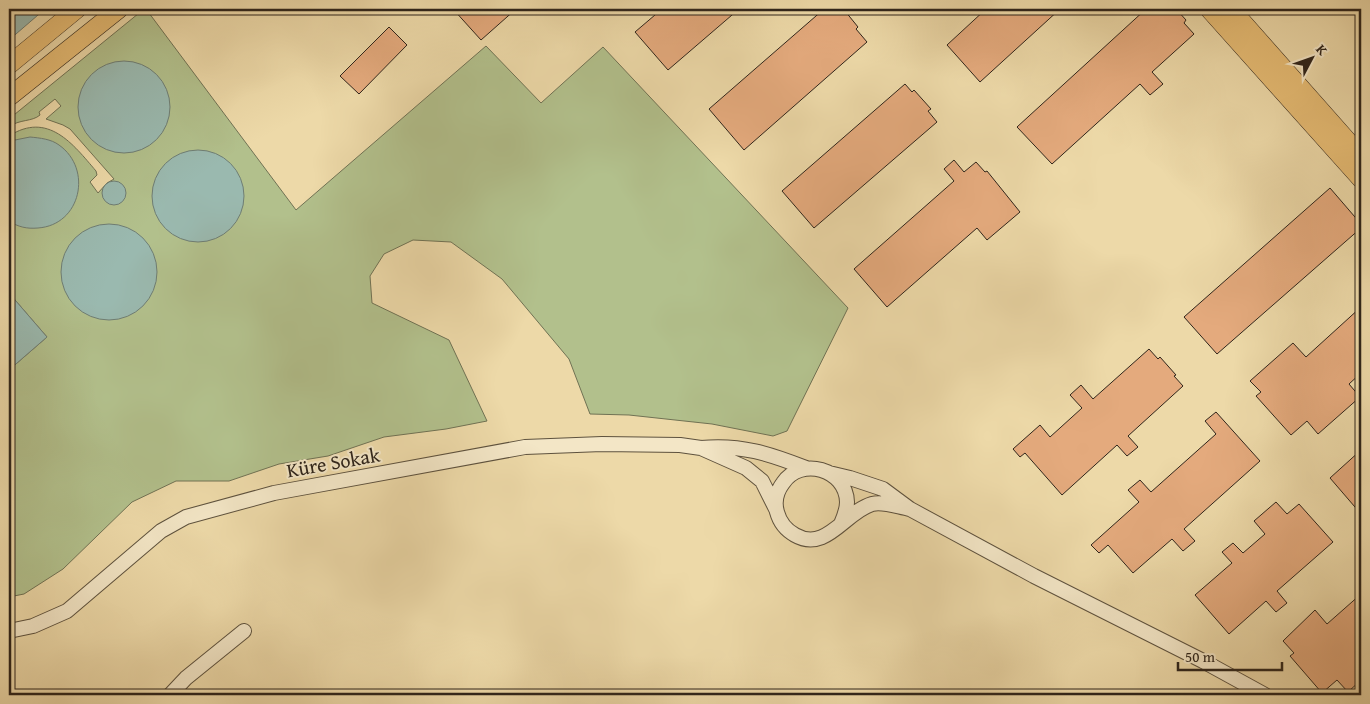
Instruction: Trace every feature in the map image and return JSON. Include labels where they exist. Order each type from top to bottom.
[{"type":"main road","points":[[9,65],[77,9]]},
{"type":"main road","points":[[9,97],[119,9]]},
{"type":"main road","points":[[1209,9],[1361,179]]},
{"type":"main road","points":[[1232,9],[1361,156]]},
{"type":"street","name":"Küre Sokak","points":[[9,631],[33,626],[67,611],[161,531],[186,517],[274,493],[525,447],[602,444],[680,445],[702,448]]},
{"type":"street","points":[[702,448],[723,445],[768,453],[806,468]]},
{"type":"street","points":[[702,448],[746,468],[762,481],[780,522],[788,531],[798,537],[822,538],[832,533],[852,514],[873,504],[910,509]]},
{"type":"street","points":[[776,511],[776,499],[786,479],[795,472],[806,468],[818,468],[883,489],[910,509],[1034,576],[1203,661],[1265,695]]},
{"type":"street","points":[[829,473],[838,480],[844,490],[847,502],[846,514],[840,524]]},
{"type":"street","points":[[170,695],[186,678],[244,631]]},
{"type":"green space","points":[[146,9],[296,210],[486,46],[541,103],[603,47],[848,308],[787,431],[773,436],[712,424],[629,415],[590,414],[569,359],[502,279],[451,242],[413,240],[384,254],[370,276],[372,303],[449,340],[487,421],[446,429],[384,437],[328,456],[279,464],[229,481],[176,481],[132,502],[63,569],[24,594],[9,597],[9,370],[47,337],[9,293],[9,136],[23,129],[36,127],[48,129],[69,141],[96,171],[97,175],[90,182],[98,193],[107,183],[114,179],[70,129],[46,119],[61,106],[55,99],[39,112],[40,115],[33,119],[13,124],[9,127],[9,119]]},
{"type":"water","points":[[9,9],[45,9],[9,40]]},
{"type":"water","points":[[124,61],[141,65],[156,75],[166,90],[170,107],[166,124],[156,139],[141,149],[124,153],[107,149],[92,139],[82,124],[78,107],[82,90],[92,75],[107,65]]},
{"type":"water","points":[[30,137],[49,140],[59,145],[70,155],[79,181],[73,207],[53,225],[38,228],[23,227],[9,221],[9,144],[15,140]]},
{"type":"water","points":[[189,150],[207,150],[224,157],[237,170],[244,187],[244,205],[237,222],[224,235],[207,242],[189,242],[172,235],[159,222],[152,205],[152,187],[159,170],[172,157]]},
{"type":"water","points":[[114,181],[122,185],[126,193],[122,201],[114,205],[106,201],[102,193],[106,185]]},
{"type":"water","points":[[109,224],[127,228],[143,238],[153,254],[157,272],[153,290],[143,306],[127,316],[109,320],[91,316],[75,306],[65,290],[61,272],[65,254],[75,238],[91,228]]},
{"type":"water","points":[[9,293],[47,337],[9,370]]},
{"type":"building","points":[[453,9],[516,9],[481,40]]},
{"type":"building","points":[[662,9],[739,9],[668,70],[635,32]]},
{"type":"building","points":[[824,9],[838,9],[842,13],[845,11],[867,42],[744,150],[709,109]]},
{"type":"building","points":[[986,9],[1060,9],[980,82],[947,45]]},
{"type":"building","points":[[1146,9],[1176,9],[1186,20],[1184,23],[1194,34],[1152,72],[1163,84],[1150,95],[1140,84],[1052,164],[1017,127]]},
{"type":"building","points":[[389,27],[407,45],[359,94],[340,76]]},
{"type":"building","points":[[905,84],[912,92],[914,90],[931,109],[928,111],[937,122],[814,228],[782,191]]},
{"type":"building","points":[[954,160],[964,172],[976,162],[985,172],[987,171],[1020,212],[987,240],[977,228],[887,307],[854,269],[954,181],[944,169]]},
{"type":"building","points":[[1330,188],[1361,224],[1361,228],[1217,354],[1184,317]]},
{"type":"building","points":[[1361,307],[1361,373],[1349,384],[1360,397],[1318,434],[1307,421],[1291,435],[1256,396],[1261,392],[1250,381],[1293,343],[1306,357]]},
{"type":"building","points":[[1149,349],[1158,359],[1160,357],[1183,386],[1128,436],[1138,447],[1127,456],[1117,445],[1062,495],[1025,453],[1020,457],[1013,449],[1040,425],[1050,437],[1082,408],[1070,395],[1081,385],[1093,399]]},
{"type":"building","points":[[1216,412],[1260,461],[1184,529],[1195,541],[1183,551],[1172,539],[1133,573],[1108,545],[1099,553],[1091,545],[1139,502],[1128,490],[1140,480],[1151,492],[1216,434],[1205,421]]},
{"type":"building","points":[[1361,450],[1361,514],[1330,478]]},
{"type":"building","points":[[1276,502],[1287,514],[1299,504],[1333,542],[1277,591],[1287,603],[1276,612],[1266,601],[1229,634],[1195,595],[1232,563],[1222,552],[1233,543],[1243,553],[1265,534],[1254,521]]},
{"type":"building","points":[[1361,594],[1361,680],[1348,692],[1337,680],[1322,693],[1290,656],[1294,653],[1283,641],[1315,610],[1327,624]]}]
